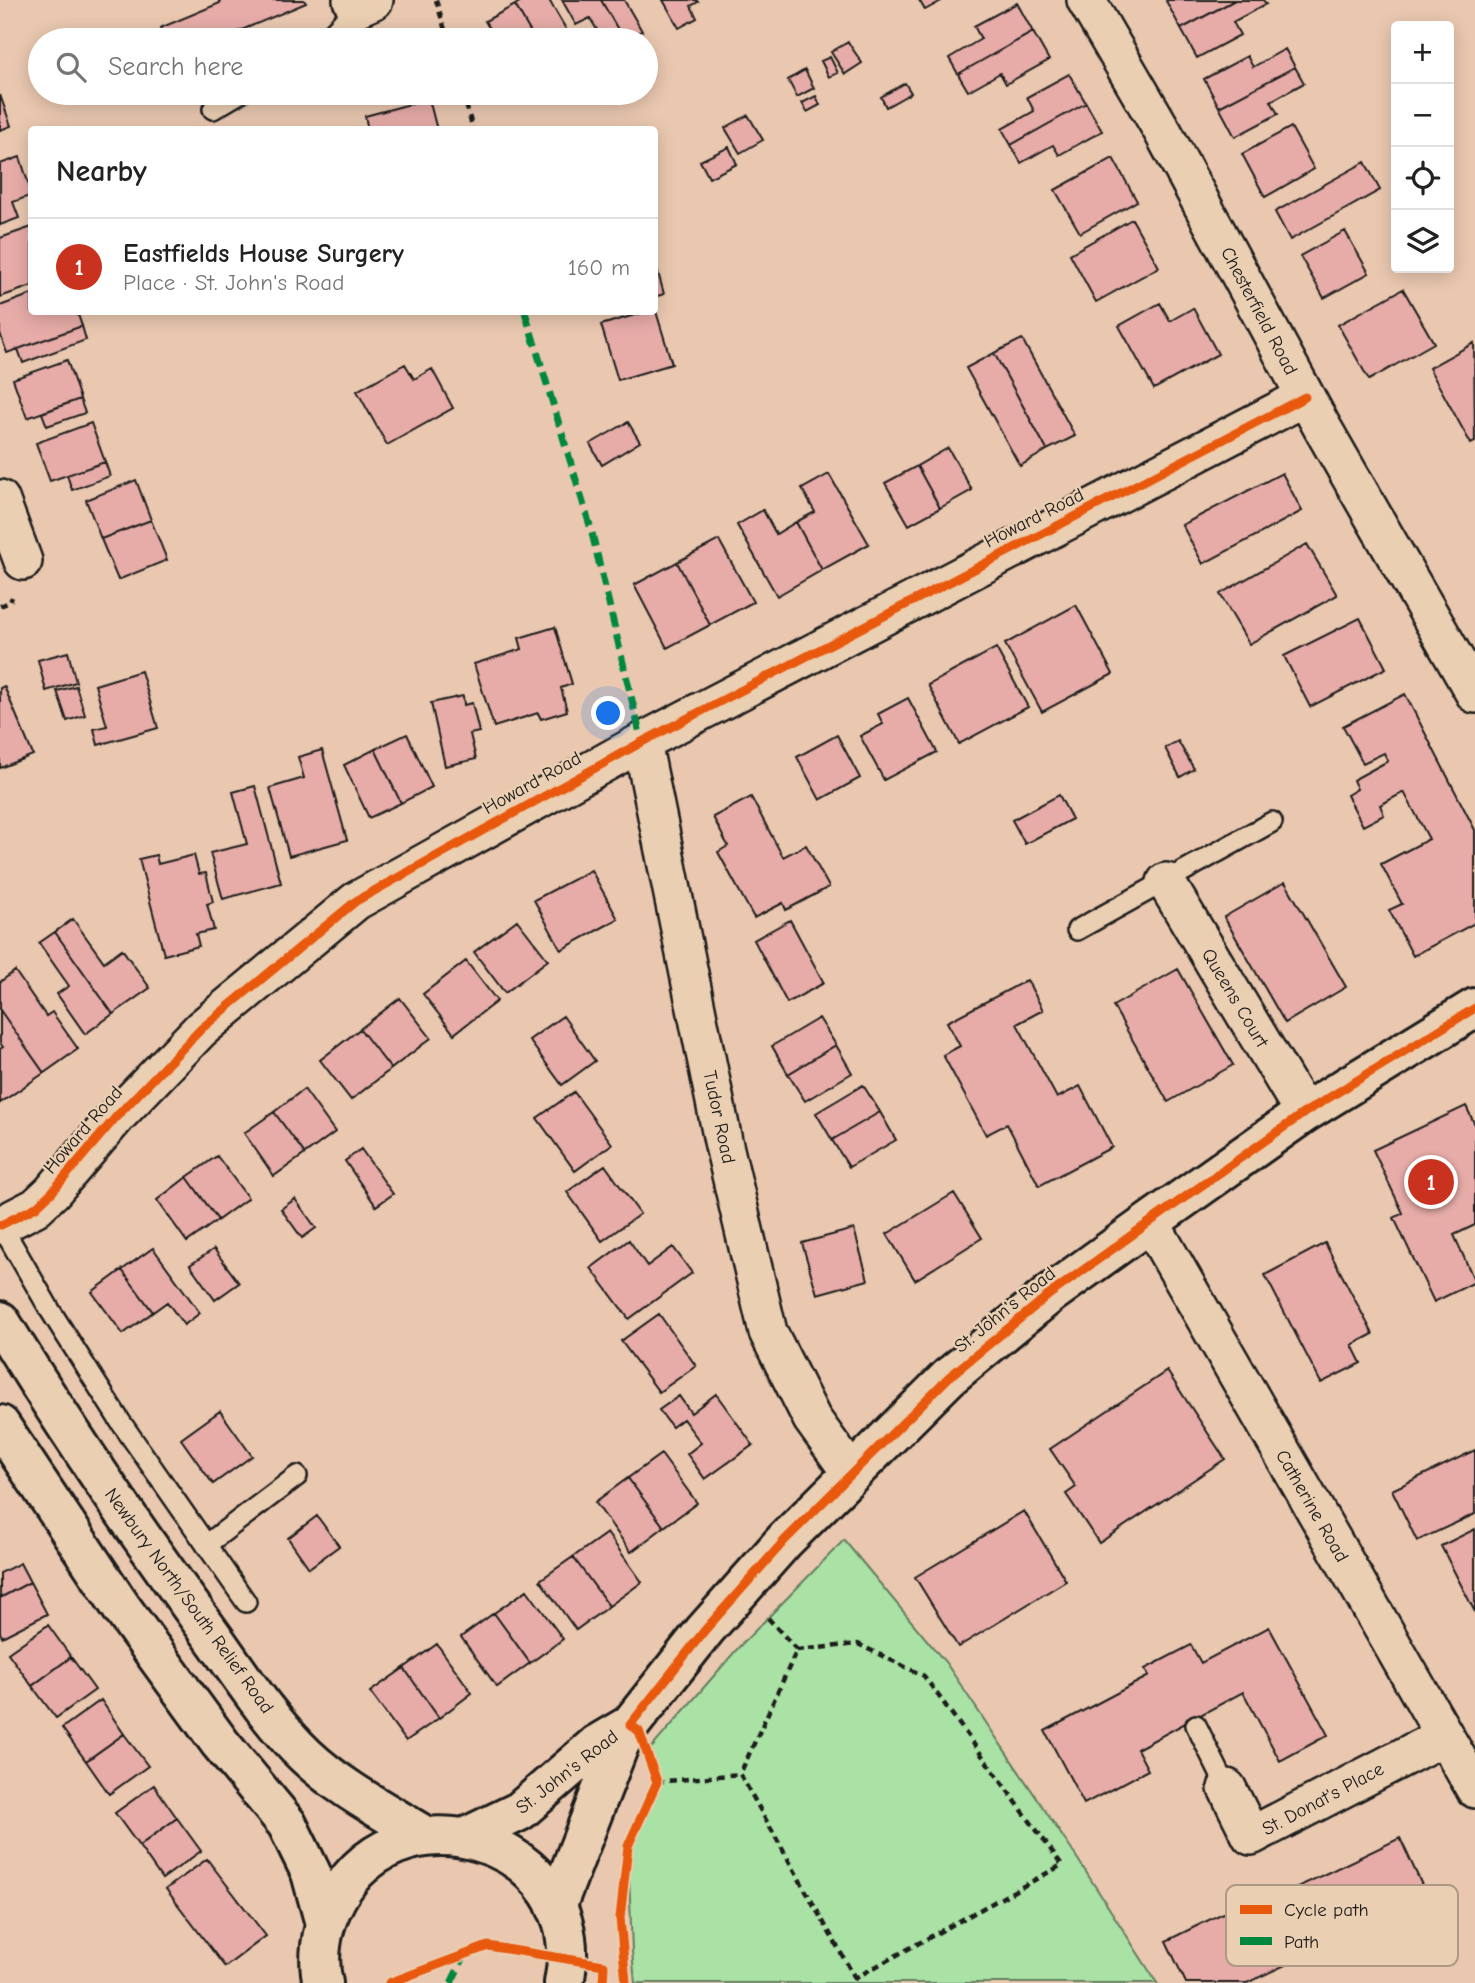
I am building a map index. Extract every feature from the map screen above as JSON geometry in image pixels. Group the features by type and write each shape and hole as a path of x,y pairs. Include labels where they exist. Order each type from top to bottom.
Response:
{"main road":[{"name":"St. John's Road","path":"556,1907 619,1745 630,1724 705,1630 785,1540 850,1473 949,1377 1050,1294 1304,1113 1475,1008"},
{"name":"Newbury North/South Relief Road","path":"0,1321 50,1404 149,1549 267,1710 305,1755 341,1785 425,1836"},
{"path":"0,1425 128,1618 220,1743 287,1825 312,1873 325,1924"},
{"name":"St. John's Road","path":"466,1837 520,1811 596,1745 630,1724"},
{"path":"321,1982 320,1951 325,1924 336,1898 352,1876 374,1857 398,1843 425,1836 466,1837 494,1846 520,1861 534,1874 556,1907 566,1940 567,1965 564,1983"}],"street":[{"name":"Chesterfield Road","path":"1086,0 1163,132 1305,397 1475,694"},
{"name":"Howard Road","path":"1,1224 36,1207 44,1200 159,1071 201,1029 356,901 642,742 1305,397"},
{"path":"0,499 23,561"},
{"name":"Tudor Road","path":"642,742 723,1140 768,1332 812,1419 850,1473"},
{"name":"Queens Court","path":"1166,882 1304,1113"},
{"name":"Catherine Road","path":"1150,1222 1475,1789"},
{"name":"St. Donat's Place","path":"1227,1788 1251,1836 1444,1736"}],"lane":[{"path":"337,28 361,3"},
{"path":"214,109 220,105"},
{"path":"1077,930 1272,822"},
{"path":"1,1224 50,1310 106,1399 246,1602"},
{"path":"206,1545 298,1476"},
{"path":"1196,1725 1227,1788"}],"path":[{"path":"436,0 444,28"},
{"path":"466,105 472,126"},
{"path":"768,1618 797,1650"},
{"path":"740,1774 854,1981 1062,1866 924,1676 858,1644 797,1650"},
{"path":"740,1774 797,1650"},
{"path":"657,1782 740,1774"}],"green space":[{"path":"844,1540 946,1663 1157,1983 635,1983 628,1846 657,1782 647,1753 738,1648"}],"building":[{"path":"219,0 304,0 306,3 247,28 160,28 220,3"},
{"path":"523,0 549,0 565,28 528,28 515,5"},
{"path":"562,0 601,0 617,28 596,28 590,18 576,25"},
{"path":"601,0 624,0 640,28 617,28"},
{"path":"663,0 696,0 698,2 691,6 697,18 679,28"},
{"path":"919,0 943,0 925,10"},
{"path":"1235,0 1181,29 1166,1"},
{"path":"1235,0 1263,0 1266,4 1233,22 1240,35 1197,58 1181,29"},
{"path":"1017,3 1033,32 958,74 949,58 981,39 974,26"},
{"path":"515,5 528,28 489,28 485,21"},
{"path":"1033,32 1049,60 1006,84 1000,73 968,91 958,74"},
{"path":"848,42 862,63 845,74 831,52"},
{"path":"1285,49 1295,67 1219,107 1204,79 1247,56 1253,67"},
{"path":"830,57 838,73 829,77 821,61"},
{"path":"1295,67 1304,83 1271,101 1278,114 1235,137 1219,107"},
{"path":"805,70 814,88 797,97 788,80"},
{"path":"1069,74 1086,103 1011,145 1002,129 1034,111 1027,97"},
{"path":"905,83 911,93 886,107 881,97"},
{"path":"0,95 11,126 0,130"},
{"path":"816,96 820,105 807,112 802,103"},
{"path":"1086,103 1102,131 1059,155 1053,145 1021,163 1011,145"},
{"path":"406,105 431,105 436,126 367,126 365,116"},
{"path":"748,115 763,140 740,153 725,128"},
{"path":"1291,127 1314,169 1265,197 1242,154"},
{"path":"729,147 737,164 709,178 700,161"},
{"path":"20,157 28,182 28,196 13,202 19,218 0,225 0,164"},
{"path":"1113,158 1137,201 1080,233 1055,190"},
{"path":"1365,162 1380,190 1290,240 1275,212"},
{"path":"1132,219 1159,267 1096,302 1070,254"},
{"path":"28,228 28,287 0,297 0,238"},
{"path":"1345,231 1369,273 1324,298 1300,256"},
{"path":"658,273 664,294 658,296"},
{"path":"1403,289 1434,343 1369,380 1338,325"},
{"path":"28,296 28,315 78,315 82,326 7,353 0,333 0,306"},
{"path":"1160,303 1170,321 1193,308 1218,354 1154,389 1119,326"},
{"path":"635,315 657,315 672,364 618,380 601,325"},
{"path":"82,326 86,340 23,363 18,349"},
{"path":"1022,339 1075,436 1047,450 994,353"},
{"path":"1474,343 1475,442 1471,444 1429,368"},
{"path":"994,353 1047,450 1020,466 966,368"},
{"path":"67,360 80,399 27,418 13,379"},
{"path":"405,364 414,379 432,369 453,408 387,445 357,391"},
{"path":"80,399 85,413 47,426 42,413"},
{"path":"628,422 640,442 602,465 590,444"},
{"path":"91,423 105,462 50,481 36,443"},
{"path":"948,448 972,490 940,508 917,466"},
{"path":"105,462 110,476 72,490 67,475"},
{"path":"917,466 940,508 909,525 885,483"},
{"path":"1282,473 1302,511 1203,564 1182,525"},
{"path":"829,474 869,544 822,570 796,522 815,512 802,489"},
{"path":"136,480 151,520 101,539 86,500"},
{"path":"763,510 776,534 796,522 822,570 777,596 737,525"},
{"path":"151,520 167,560 118,580 101,539"},
{"path":"719,540 753,602 710,625 677,562"},
{"path":"1307,544 1337,595 1249,644 1220,594"},
{"path":"677,562 710,625 667,648 634,585"},
{"path":"1076,605 1113,674 1042,712 1005,644"},
{"path":"1360,618 1386,668 1310,707 1284,656"},
{"path":"555,627 572,684 561,688 567,711 541,719 538,713 494,727 474,664 522,649 519,638"},
{"path":"996,648 1028,707 959,744 928,685"},
{"path":"68,652 76,682 46,691 38,660"},
{"path":"141,671 158,728 98,745 94,729 107,726 95,685"},
{"path":"4,686 33,755 0,768 0,688"},
{"path":"76,686 85,715 67,721 57,691"},
{"path":"1405,694 1475,830 1475,923 1413,956 1389,910 1402,904 1381,864 1429,839 1404,792 1380,805 1384,815 1363,826 1347,795 1357,789 1353,780 1388,761 1384,753 1363,763 1343,726"},
{"path":"463,696 464,705 472,703 479,732 470,734 476,759 445,766 431,703"},
{"path":"908,698 937,752 884,780 860,736 883,724 878,714"},
{"path":"407,734 432,787 401,803 375,749"},
{"path":"837,735 860,778 820,800 797,757"},
{"path":"1178,741 1194,769 1180,777 1165,748"},
{"path":"375,749 401,803 369,818 344,765"},
{"path":"322,750 347,840 289,856 270,788 304,778 298,757"},
{"path":"255,786 281,883 223,899 210,853 247,844 233,792"},
{"path":"1059,795 1072,819 1025,844 1012,820"},
{"path":"751,797 783,857 806,845 829,887 786,910 783,903 754,918 718,852 728,846 713,817"},
{"path":"156,855 158,864 194,855 199,874 206,873 213,902 207,904 214,930 196,934 199,946 164,955 139,859"},
{"path":"591,870 618,919 561,950 534,900"},
{"path":"1285,882 1346,987 1285,1023 1224,917"},
{"path":"73,919 104,962 122,949 150,988 113,1014 55,932"},
{"path":"517,920 548,960 505,993 474,952"},
{"path":"790,920 824,983 787,1003 754,940"},
{"path":"55,932 113,1014 85,1034 57,994 69,986 39,943"},
{"path":"466,961 497,1001 454,1034 423,994"},
{"path":"1178,969 1233,1065 1168,1102 1113,1006"},
{"path":"15,971 46,1016 52,1012 78,1049 44,1073 0,1010 0,982"},
{"path":"1027,980 1043,1010 1017,1024 1057,1098 1080,1086 1112,1147 1039,1186 1007,1124 986,1135 943,1055 960,1046 947,1022"},
{"path":"400,998 431,1038 391,1069 360,1029"},
{"path":"0,1010 44,1073 0,1103 0,1049 3,1047 0,1043"},
{"path":"563,1016 595,1061 562,1085 529,1040"},
{"path":"819,1018 836,1045 788,1074 772,1046"},
{"path":"360,1029 391,1069 351,1100 320,1060"},
{"path":"836,1045 852,1073 805,1101 788,1074"},
{"path":"863,1085 880,1112 832,1140 816,1113"},
{"path":"304,1089 335,1132 305,1154 274,1112"},
{"path":"574,1092 612,1144 575,1171 537,1118"},
{"path":"1466,1106 1475,1125 1475,1225 1454,1235 1475,1282 1434,1302 1394,1218 1403,1213 1373,1150"},
{"path":"274,1112 305,1154 274,1176 244,1133"},
{"path":"880,1112 896,1140 849,1167 832,1140"},
{"path":"361,1149 393,1194 376,1206 345,1161"},
{"path":"217,1156 248,1198 218,1220 187,1177"},
{"path":"605,1165 640,1214 602,1241 567,1192"},
{"path":"187,1177 218,1220 187,1242 157,1200"},
{"path":"954,1193 982,1238 915,1280 887,1234"},
{"path":"295,1199 316,1228 302,1238 281,1209"},
{"path":"854,1229 868,1280 817,1294 802,1243"},
{"path":"629,1240 647,1266 673,1247 692,1273 629,1319 591,1268"},
{"path":"1325,1243 1373,1334 1352,1345 1361,1363 1321,1383 1265,1275"},
{"path":"153,1248 200,1313 184,1325 167,1302 153,1312 122,1270"},
{"path":"214,1249 239,1283 215,1300 190,1265"},
{"path":"122,1270 153,1312 123,1334 92,1292"},
{"path":"659,1314 696,1366 659,1392 621,1341"},
{"path":"1167,1371 1225,1459 1099,1543 1066,1494 1076,1487 1050,1449"},
{"path":"716,1394 753,1445 705,1479 687,1454 701,1443 683,1419 672,1427 659,1410 679,1396 691,1413"},
{"path":"220,1411 252,1456 213,1484 181,1439"},
{"path":"1475,1450 1475,1514 1417,1541 1392,1490"},
{"path":"661,1454 697,1503 664,1527 628,1478"},
{"path":"628,1478 664,1527 631,1552 595,1502"},
{"path":"1024,1511 1066,1581 958,1647 915,1577"},
{"path":"317,1516 339,1546 309,1568 288,1538"},
{"path":"1475,1529 1475,1612 1441,1546"},
{"path":"607,1533 642,1582 609,1606 573,1557"},
{"path":"573,1557 609,1606 576,1630 540,1580"},
{"path":"20,1563 30,1582 0,1598 0,1573"},
{"path":"30,1582 47,1614 2,1637 0,1598"},
{"path":"527,1590 563,1639 530,1663 494,1613"},
{"path":"494,1613 530,1663 497,1687 461,1637"},
{"path":"48,1625 71,1657 32,1686 8,1653"},
{"path":"1269,1627 1328,1735 1280,1761 1243,1692 1137,1749 1148,1770 1084,1804 1045,1731 1149,1676 1145,1669 1191,1645 1201,1663"},
{"path":"437,1644 472,1693 439,1718 404,1668"},
{"path":"71,1657 95,1690 56,1718 32,1686"},
{"path":"404,1668 439,1718 406,1741 370,1692"},
{"path":"101,1700 124,1734 86,1761 62,1728"},
{"path":"124,1734 148,1766 109,1794 86,1761"},
{"path":"154,1785 177,1818 139,1846 115,1813"},
{"path":"177,1818 201,1851 162,1879 139,1846"},
{"path":"1400,1838 1422,1885 1302,1885"},
{"path":"207,1859 266,1936 225,1967 166,1889"},
{"path":"1225,1912 1226,1966 1283,1966 1247,1983 1186,1983 1166,1941"}],"marked path":[{"path":"526,315 591,529 642,742"},
{"path":"451,1983 465,1955"}],"cycle path":[{"path":"1,1225 36,1207 116,1117 201,1029 356,901 642,742 1305,397"},
{"path":"626,1983 620,1918 628,1846 657,1782 639,1731 630,1725 705,1630 785,1540 949,1377 1050,1294 1304,1113 1475,1008"},
{"path":"389,1983 488,1946 604,1965 603,1983"}],"place":[{"name":"Eastfields House Surgery","path":"1431,1182"}]}
